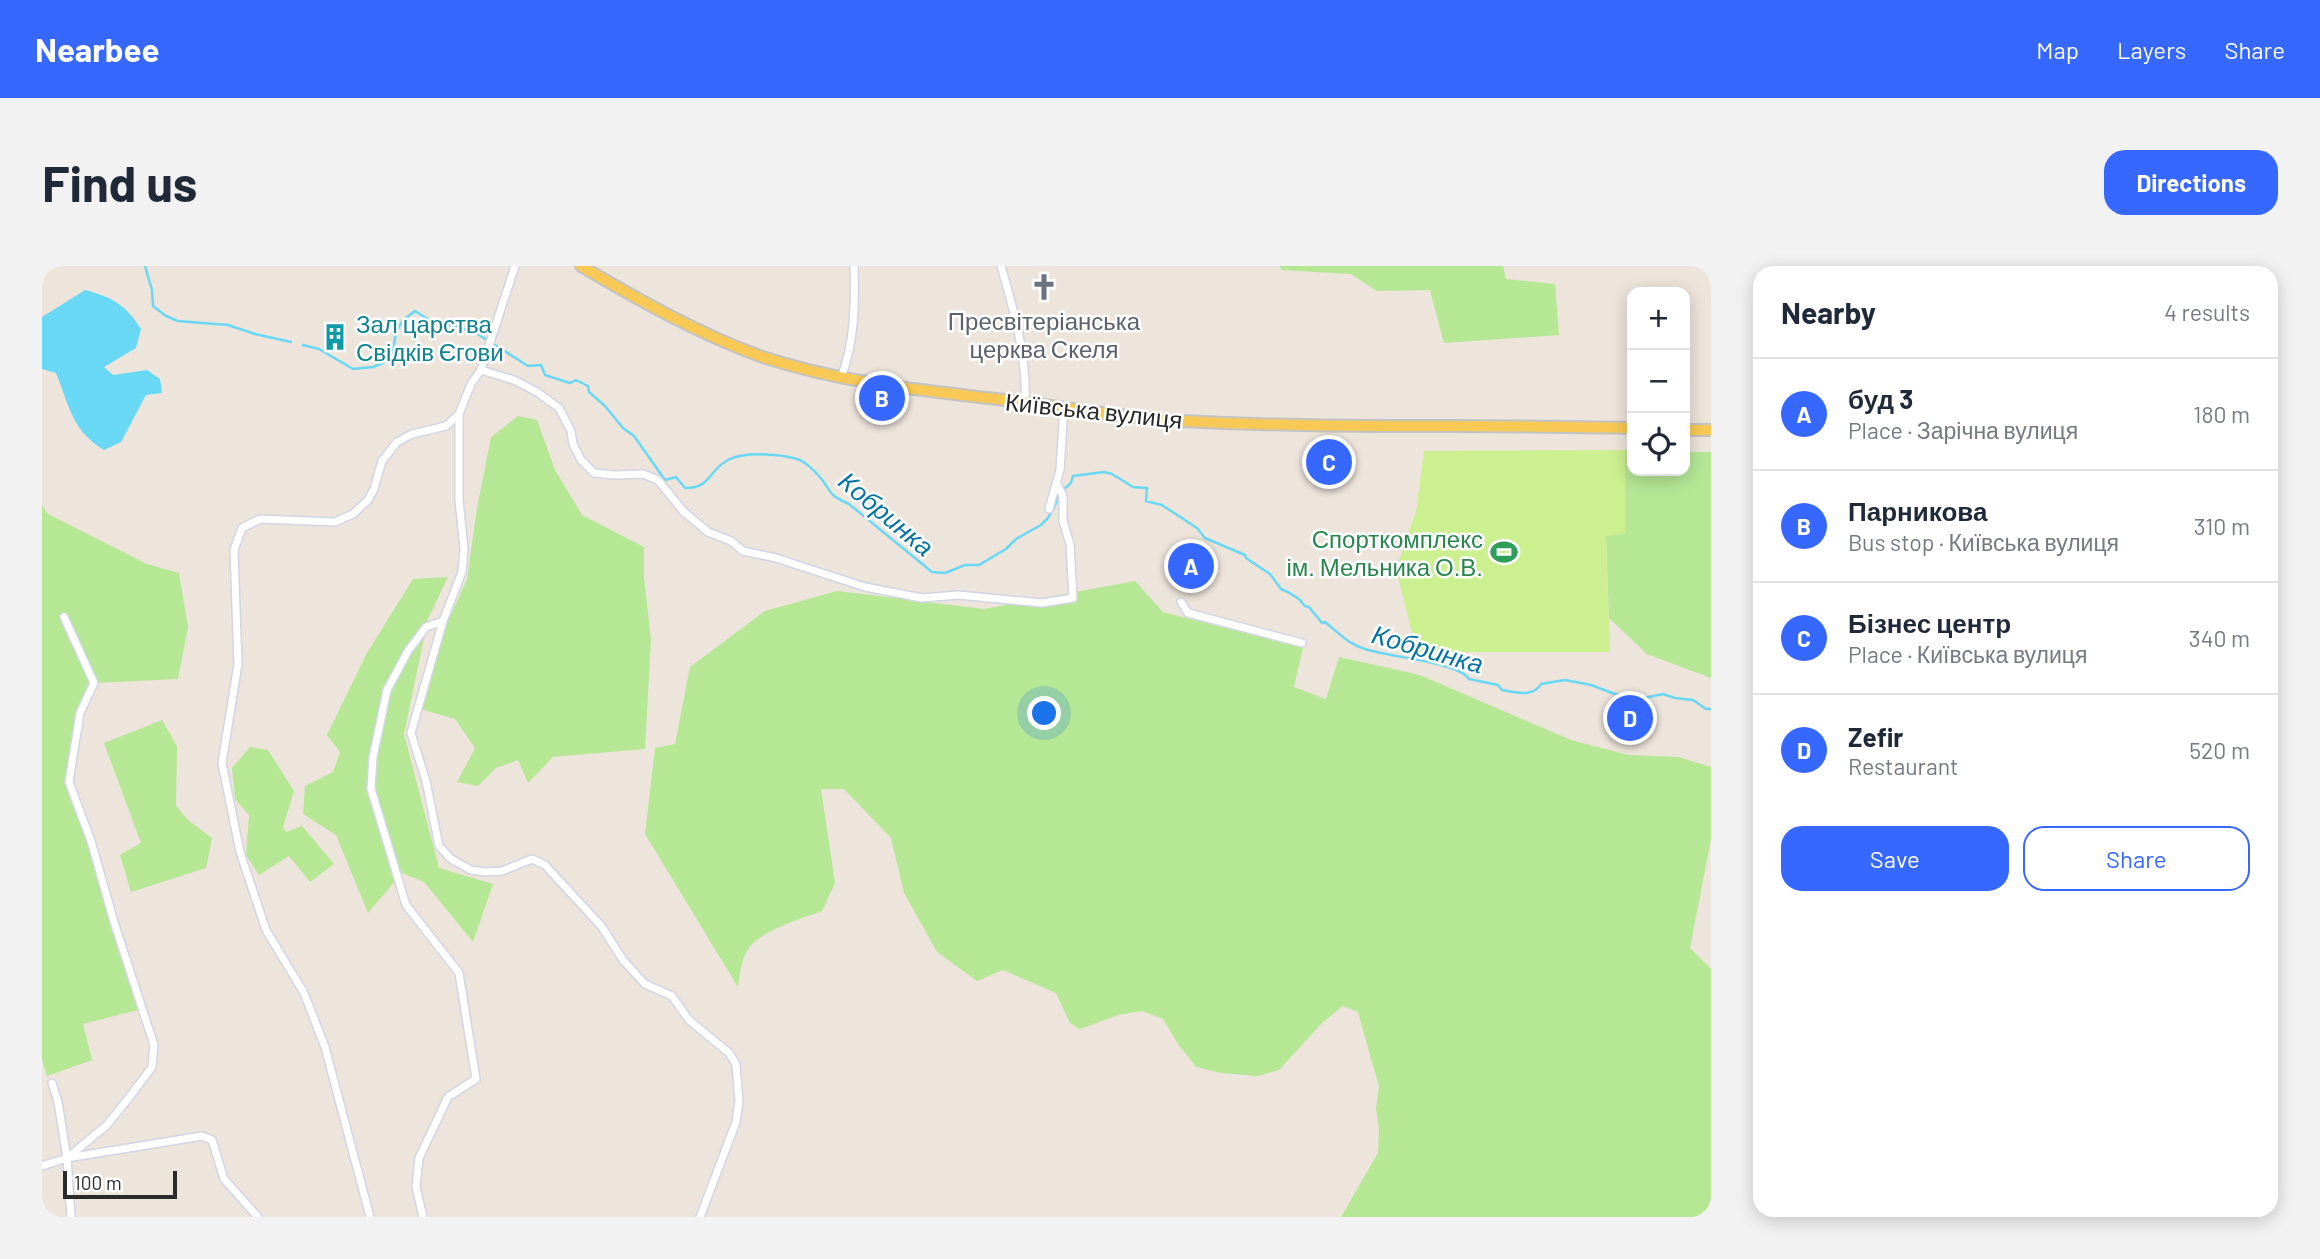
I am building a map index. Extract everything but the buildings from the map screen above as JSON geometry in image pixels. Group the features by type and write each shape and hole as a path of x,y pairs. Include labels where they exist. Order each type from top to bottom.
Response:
{"main road":[{"name":"Київська вулиця","path":"581,266 657,309 760,356 882,386 1182,421 1341,426 1627,428"},
{"path":"1690,430 1711,430"}],"street":[{"path":"515,266 481,370 471,384 459,414 459,500 464,549 463,572 443,621 411,733 426,781 439,846 452,859 471,870 502,871 532,859 545,866 602,927 623,960 645,984 672,996 689,1020 729,1053 736,1065 739,1101 736,1122 700,1217"},
{"path":"841,378 849,358 854,331 854,266"},
{"path":"1001,266 1021,337 1026,382 1025,402"},
{"path":"481,370 514,380 559,408 572,431 573,444 594,473 643,474 658,480 683,510 708,532 731,541 743,551 776,558 864,587 922,598 958,595 1042,603 1073,598 1070,544 1063,521 1060,489 1064,407"},
{"path":"370,1217 325,1047 304,993 266,930 240,852 222,764 238,664 234,550 242,528 250,522 261,519 288,519 335,522 353,514 368,500 382,461 397,442 446,426 459,414"},
{"path":"1049,509 1060,489"},
{"path":"1181,602 1188,614 1302,643"},
{"path":"64,617 94,683 80,713 69,782 91,841 154,1045 152,1067 107,1125 67,1158"},
{"path":"424,1217 416,1188 419,1158 448,1097 476,1079 459,973 406,905 371,789 372,768 387,690 408,652 426,627 443,621"},
{"path":"52,1083 58,1102 67,1158 71,1217"},
{"path":"42,1166 67,1158 202,1136 212,1140 224,1180 258,1217"}],"green space":[{"path":"1280,266 1503,266 1506,279 1555,284 1559,335 1444,343 1430,290 1377,291 1351,274 1281,270"},
{"path":"518,416 537,420 555,470 582,515 644,547 644,577 651,640 645,749 553,757 528,783 518,760 496,768 478,786 457,782 475,748 455,719 420,709 445,628 467,579 491,437"},
{"path":"1625,450 1627,476 1690,476 1690,452 1711,452 1711,678 1647,654 1609,618 1606,535 1625,533"},
{"name":"Спорткомплекс ім. Мельника О.В.","path":"1625,450 1625,534 1606,536 1610,652 1417,652 1396,569 1416,512 1424,451"},
{"path":"42,505 48,514 147,564 179,573 188,627 178,679 95,683 80,713 69,782 142,1009 83,1024 92,1060 47,1076 42,1060"},
{"path":"448,577 428,619 404,734 439,868 493,884 473,942 424,882 402,873 368,913 336,835 303,814 305,786 333,772 340,752 327,735 367,653 413,579"},
{"path":"1135,581 1163,612 1303,648 1294,687 1326,699 1339,657 1420,675 1571,740 1629,755 1678,757 1711,767 1711,839 1690,948 1711,969 1711,1217 1341,1217 1378,1153 1376,1109 1379,1087 1358,1012 1343,1006 1322,1023 1279,1070 1257,1076 1221,1073 1196,1067 1163,1019 1142,1011 1118,1015 1080,1029 1070,1023 1056,993 1003,970 977,981 937,952 904,893 891,838 844,789 821,789 835,883 822,911 782,926 754,942 744,958 738,987 645,834 655,748 675,744 690,667 765,611 837,591 984,609"},
{"path":"162,720 177,746 176,806 188,820 212,838 206,868 131,892 120,855 141,843 104,743"},
{"path":"250,747 268,750 294,791 283,827 286,832 302,826 334,864 310,882 289,856 259,875 246,855 249,815 235,799 232,768"}],"water":[{"path":"85,290 118,303 141,329 136,348 104,367 113,375 147,370 160,379 162,393 146,395 121,442 104,450 93,443 78,426 56,373 42,369 42,317"}],"waterway":[{"name":"Кобринка","path":"145,266 152,290 153,306 166,316 178,321 228,325 291,342"},
{"name":"Кобринка","path":"303,345 319,349 353,369 383,363 393,352 396,332 403,320 415,311 434,323 476,333 528,366 541,365 545,375 570,383 576,380 588,386 589,392 634,436 665,480 676,477 685,488 694,487 705,482 728,460 743,455 797,459 814,471 833,495 849,504 932,572 945,573 965,565 979,565 1006,549 1016,539 1048,518 1057,495 1071,483 1073,476 1104,472 1112,474 1133,487 1147,488 1146,501 1162,505 1197,528 1205,538 1245,555 1270,574 1281,589 1309,607 1322,623 1325,622 1359,647 1451,668 1469,679 1498,685 1502,690 1518,693 1529,693 1541,684 1565,680 1591,685 1615,694 1644,698 1663,694 1693,700 1706,709 1711,709"}],"place":[{"name":"Пресвітеріанська церква Скеля","path":"1044,287"},
{"name":"Зал царства Свідків Єгови","path":"335,337"},
{"name":"Парникова","path":"882,398"},
{"name":"Бізнес центр","path":"1329,462"},
{"name":"Спорткомплекс ім. Мельника О.В.","path":"1504,552"},
{"name":"буд 3","path":"1191,566"},
{"name":"Zefir","path":"1630,718"}]}
